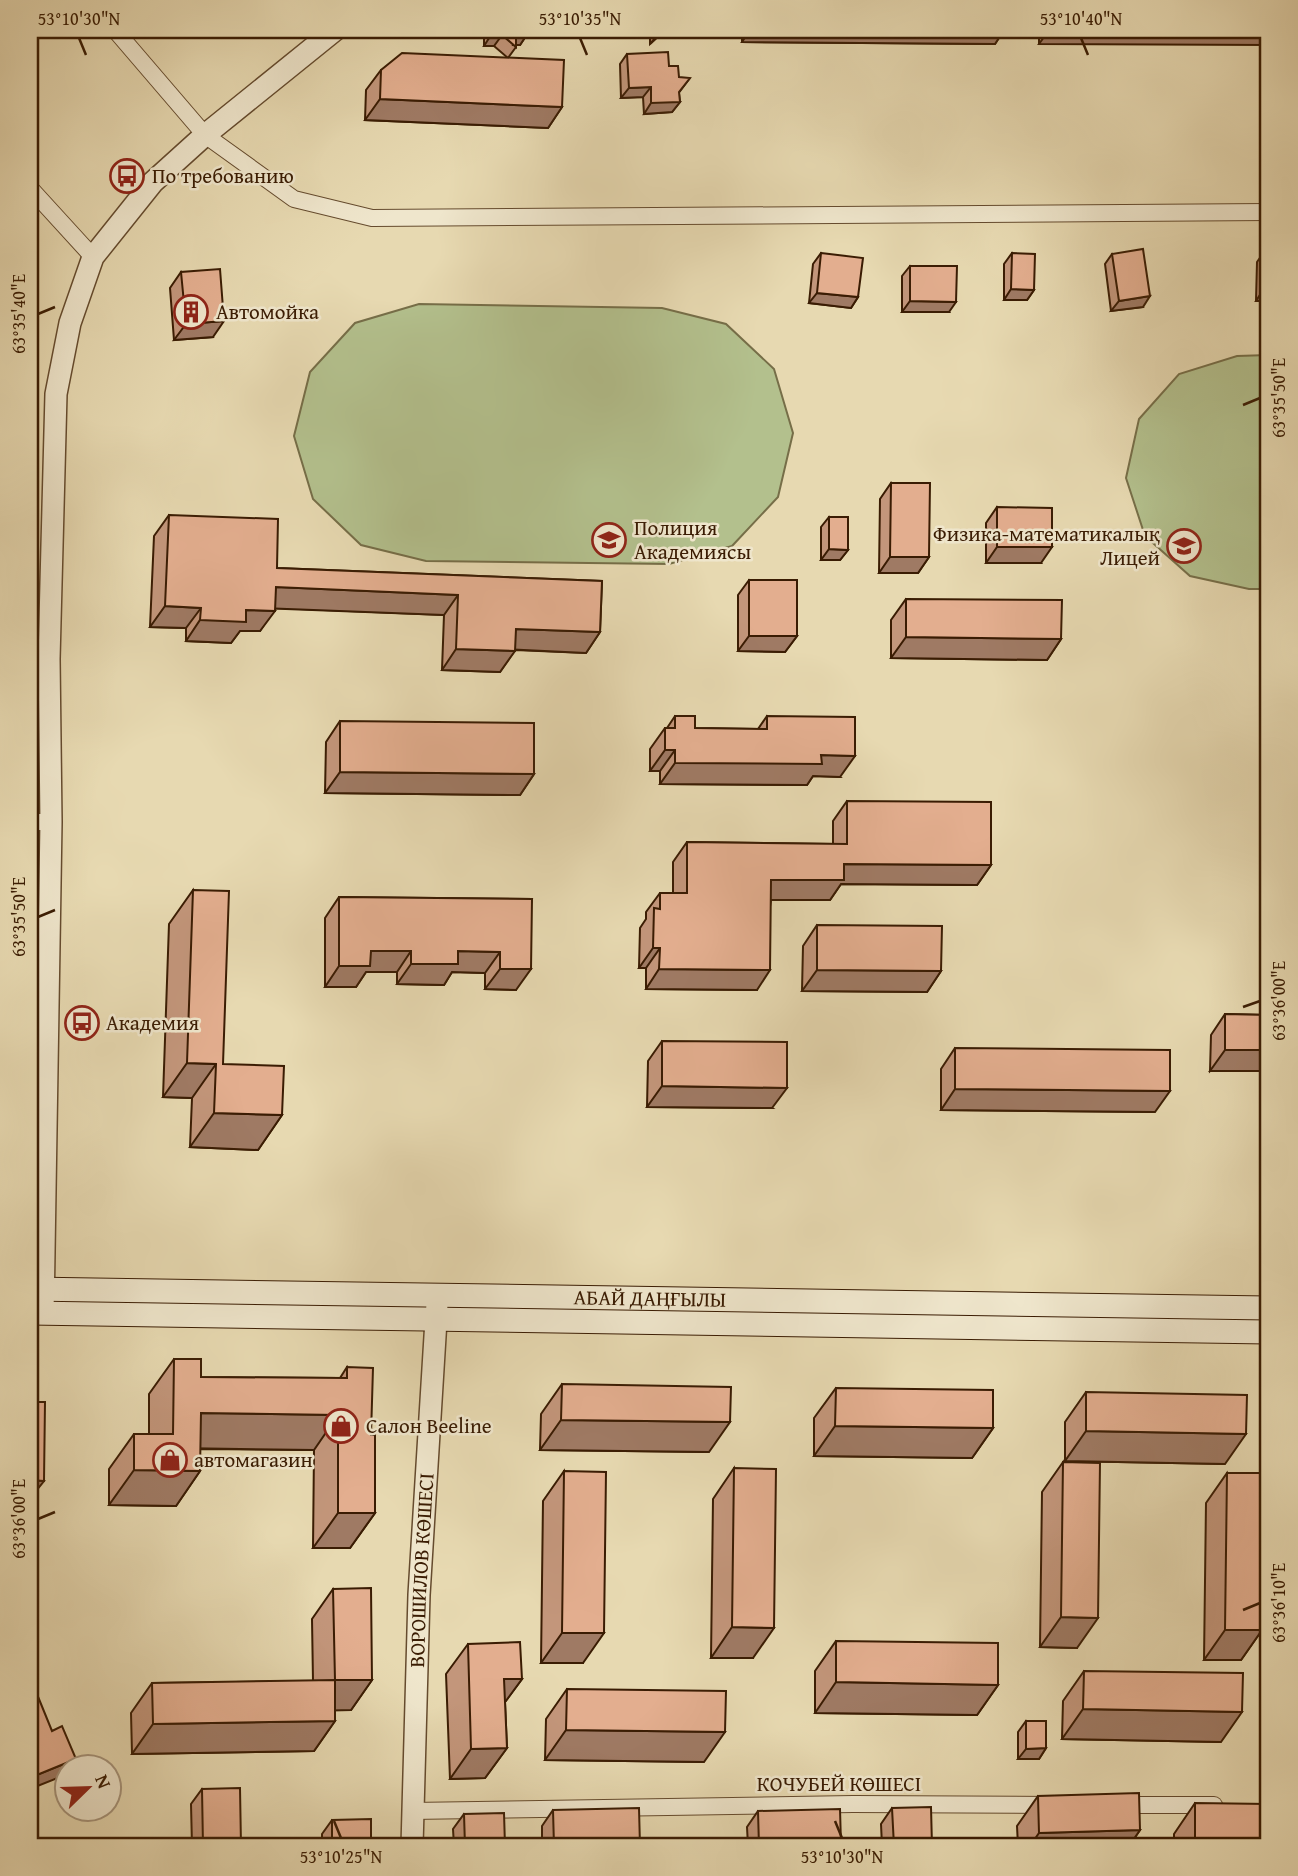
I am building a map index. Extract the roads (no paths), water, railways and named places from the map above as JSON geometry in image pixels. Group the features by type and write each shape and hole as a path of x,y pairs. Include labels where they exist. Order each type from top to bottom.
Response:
{"main road":[{"name":"АБАЙ ДАҢҒЫЛЫ","path":"37,1289 1268,1308"},
{"name":"АБАЙ ДАҢҒЫЛЫ","path":"36,1313 1268,1332"}],"street":[{"path":"115,30 205,135 294,199 372,218 1268,212"},
{"path":"36,1313 40,822 49,659 56,394 70,323 93,257 153,182 205,135 335,30"},
{"path":"30,188 93,257"},
{"name":"ВОРОШИЛОВ КӨШЕСІ","path":"412,1846 419,1595 437,1295"},
{"name":"КОЧУБЕЙ КӨШЕСІ","path":"411,1811 853,1804 1069,1805"},
{"path":"1106,1805 1226,1805"}],"place":[{"name":"По требованию","path":"127,176"},
{"name":"Автомойка","path":"191,312"},
{"name":"Полиция Академиясы","path":"609,540"},
{"name":"Физика-математикалық Лицей","path":"1184,546"},
{"name":"Академия","path":"82,1023"},
{"name":"Cалон Beeline","path":"341,1426"},
{"name":"автомагазин","path":"170,1460"}]}
